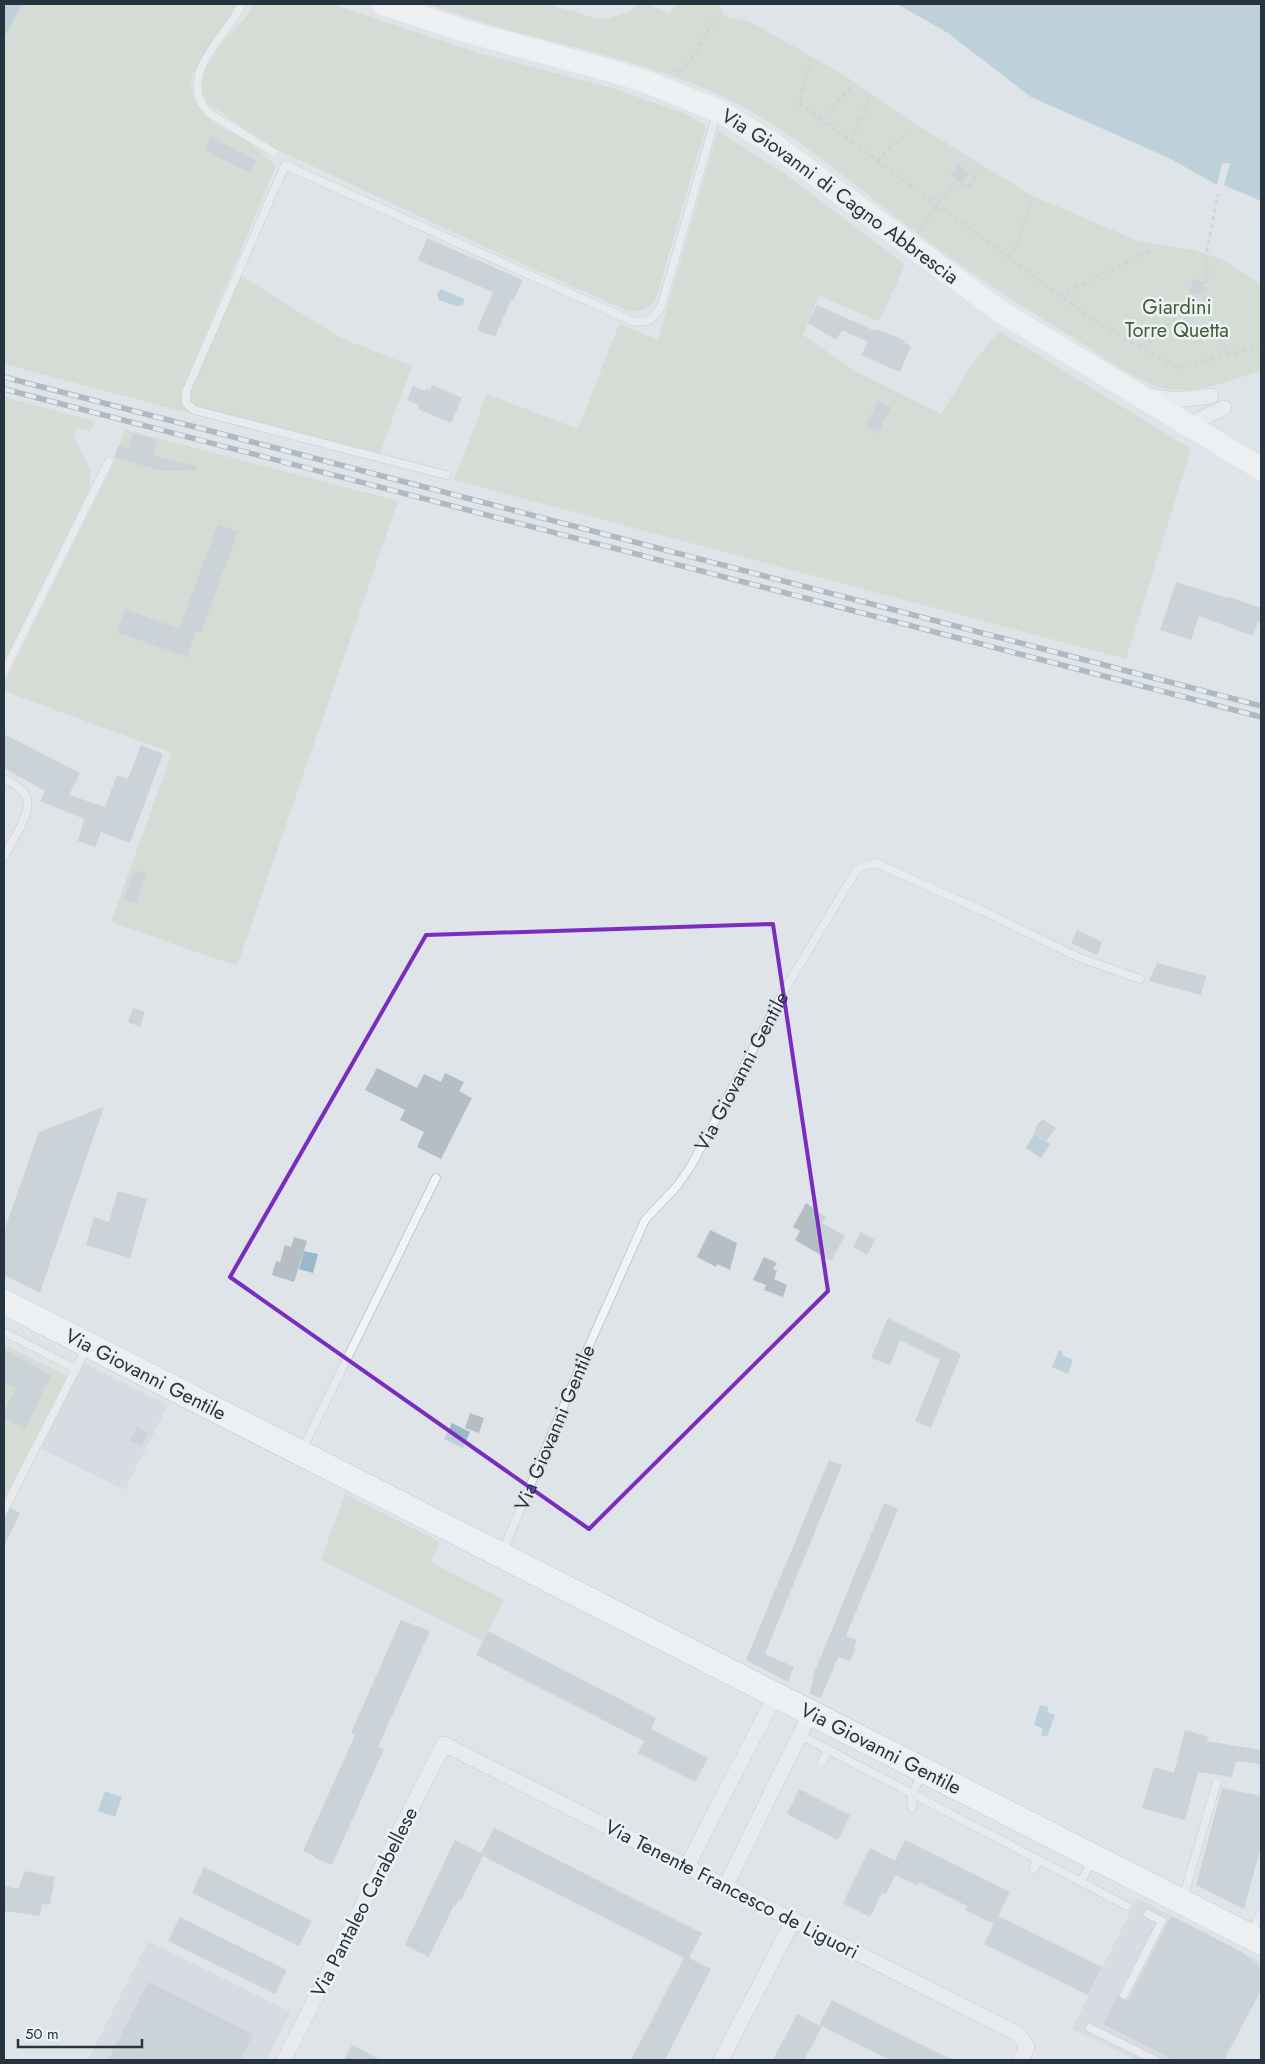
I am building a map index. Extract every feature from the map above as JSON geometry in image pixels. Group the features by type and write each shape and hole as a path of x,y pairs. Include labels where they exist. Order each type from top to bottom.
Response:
{"main road":[{"name":"Via Giovanni di Cagno Abbrescia","path":"383,4 465,32 615,72 663,88 718,111 773,144 998,310 1261,469"},
{"name":"Via Giovanni Gentile","path":"4,1302 1255,1939"}],"street":[{"path":"1126,388 1153,398 1177,400 1211,396 1198,405 1185,424"},
{"path":"1185,424 1224,408"},
{"path":"687,1866 776,1694"},
{"path":"726,1885 811,1712"},
{"name":"Via Tenente Francesco de Liguori","path":"444,1744 1018,2034 1027,2047 1021,2060"},
{"name":"Via Pantaleo Carabellese","path":"284,2060 444,1744"},
{"path":"721,2060 794,1920"}],"lane":[{"path":"242,4 199,71 196,89 203,106 209,113 273,152"},
{"path":"446,475 194,410 186,403 186,392 285,165 632,322 643,322 654,318 661,307 718,111"},
{"path":"4,672 109,460"},
{"path":"4,779 18,787 27,799 26,815 4,857"},
{"name":"Via Giovanni Gentile","path":"501,1555 645,1220 676,1186 691,1166 784,991 856,871 864,866 876,863 983,911 1080,958 1140,979"},
{"path":"300,1454 436,1178"},
{"path":"4,1332 76,1369"},
{"path":"4,1510 88,1344"},
{"path":"800,1735 1127,1906"},
{"path":"822,1762 828,1749"},
{"path":"912,1808 912,1794 924,1770"},
{"path":"1182,1902 1217,1782"},
{"path":"1081,1882 1094,1857"},
{"path":"1034,1869 1038,1859"},
{"path":"1107,1906 1111,1897"},
{"path":"1255,1939 1261,1913"},
{"path":"1124,1995 1162,1921 1148,1914"},
{"path":"1090,2028 1155,2060"}],"path":[{"path":"680,72 690,61 714,20"},
{"path":"809,65 799,103 1096,322 1178,368 1261,346"},
{"path":"820,119 852,86"},
{"path":"851,142 870,98"},
{"path":"876,161 908,131"},
{"path":"920,229 954,183 968,187 980,171"},
{"path":"1144,349 1195,298 1204,298 1208,273 1206,254 1218,194"},
{"path":"1010,259 1030,202"},
{"path":"1060,295 1151,250"},
{"path":"1195,298 1204,307 1228,355"}],"highlighted area":[{"path":"773,924 828,1291 589,1529 230,1277 426,935"}],"shaded area":[{"path":"84,1363 168,1405 125,1490 40,1448"},
{"path":"1137,1898 1261,1962 1261,1990 1224,2060 1136,2060 1072,2029"},
{"path":"148,1941 291,2012 266,2060 88,2060"}],"green space":[{"path":"22,4 237,4 192,74 192,88 195,100 209,118 255,147 276,166 181,393 183,405 192,414 4,364 4,38"},
{"path":"252,4 331,4 478,53 612,88 683,113 706,126 656,299 644,309 628,311 487,248 276,149 208,104 203,92 203,79 207,67 223,43 250,12"},
{"name":"Giardini Torre Quetta","path":"427,4 546,4 603,20 631,11 635,4 646,4 670,14 676,4 719,4 725,17 749,21 844,75 915,124 1033,196 1140,242 1194,250 1223,260 1261,284 1261,371 1204,388 1180,390 1158,387 1135,377 975,275 913,230 810,150 745,108 694,84 640,65 504,29"},
{"path":"718,131 781,171 905,265 879,321 819,296 803,335 855,371 941,414 973,363 999,331 1191,449 1126,659 454,480 487,394 578,429 619,324 658,340"},
{"path":"241,276 341,338 412,366 380,453 195,406 190,400 189,395"},
{"path":"4,397 94,421 93,427 89,431 76,428 74,436 90,470 90,488 4,662"},
{"path":"125,430 398,501 237,966 111,922 172,753 4,691 4,684 115,460"},
{"path":"4,1345 67,1376 4,1499"},
{"path":"345,1494 440,1542 430,1562 504,1600 483,1641 321,1560"}],"water":[{"path":"4,4 22,4 4,38"},
{"path":"897,4 1261,4 1261,201 1224,185 1230,163 1222,163 1217,185 1169,158 1031,97 948,33"},
{"path":"441,289 464,299 463,305 456,306 439,300 437,294"},
{"path":"1034,1134 1050,1144 1041,1158 1026,1148"},
{"path":"304,1251 318,1254 313,1273 299,1269"},
{"path":"1059,1350 1063,1352 1062,1355 1073,1360 1068,1374 1052,1367"},
{"path":"452,1423 470,1432 463,1448 444,1439"},
{"path":"1040,1705 1049,1707 1047,1712 1055,1715 1047,1737 1041,1735 1043,1728 1034,1725"},
{"path":"105,1791 122,1797 115,1817 98,1811"}],"building":[{"path":"211,137 256,160 250,173 205,149"},
{"path":"959,165 969,173 961,183 951,175"},
{"path":"427,238 523,280 513,301 511,300 495,337 477,330 493,292 418,260"},
{"path":"1193,279 1205,282 1202,295 1189,293"},
{"path":"817,305 875,331 876,329 904,340 903,342 911,346 900,372 861,355 868,342 842,330 836,340 808,323"},
{"path":"432,385 462,398 451,423 418,409 419,405 407,400 413,386 426,391 427,388 430,390"},
{"path":"878,401 891,407 878,433 866,426"},
{"path":"133,433 157,440 153,456 196,466 196,471 164,471 114,458 119,445 128,449"},
{"path":"218,524 238,532 201,632 196,630 187,657 117,632 125,609 179,629"},
{"path":"1176,582 1261,608 1261,623 1258,622 1253,636 1199,616 1191,640 1160,630"},
{"path":"4,734 80,773 69,795 105,807 117,775 128,779 141,745 163,754 130,843 101,832 95,847 78,841 84,819 40,801 45,791 4,768"},
{"path":"134,870 146,874 136,904 124,900"},
{"path":"1077,930 1102,942 1097,955 1071,943"},
{"path":"1157,963 1206,976 1201,995 1149,981"},
{"path":"133,1008 145,1012 140,1027 128,1022"},
{"path":"377,1068 417,1088 424,1074 441,1082 445,1073 464,1082 459,1091 472,1098 441,1159 417,1147 424,1132 400,1120 405,1110 365,1090"},
{"path":"104,1107 40,1293 4,1275 4,1231 39,1132"},
{"path":"1043,1119 1056,1128 1046,1141 1034,1133 1037,1124"},
{"path":"118,1191 147,1199 130,1258 86,1245 94,1217 109,1222"},
{"path":"806,1203 826,1217 822,1223 845,1236 831,1261 795,1240 800,1231 793,1227"},
{"path":"710,1230 737,1243 730,1270 717,1264 716,1267 697,1257"},
{"path":"861,1232 875,1240 867,1255 853,1247"},
{"path":"294,1237 307,1241 294,1282 272,1275 276,1261 280,1262 285,1245 291,1247"},
{"path":"764,1257 777,1263 773,1269 777,1271 774,1279 787,1285 783,1297 764,1290 766,1285 753,1280"},
{"path":"888,1318 961,1354 931,1428 915,1421 940,1360 900,1340 890,1365 871,1358"},
{"path":"4,1350 51,1375 25,1429 4,1418 4,1411 16,1388 4,1382"},
{"path":"470,1413 484,1418 479,1433 465,1428"},
{"path":"137,1427 148,1433 141,1446 130,1441"},
{"path":"829,1460 842,1465 765,1654 794,1667 788,1682 746,1660"},
{"path":"884,1503 898,1509 846,1636 857,1640 854,1647 856,1648 850,1661 838,1657 821,1698 810,1694 814,1673"},
{"path":"11,1508 20,1513 4,1546 4,1518"},
{"path":"401,1620 430,1631 378,1747 384,1749 332,1865 314,1858 315,1856 303,1851 355,1735 351,1733"},
{"path":"488,1631 656,1718 651,1729 708,1758 695,1782 638,1753 644,1741 476,1655"},
{"path":"1185,1730 1208,1737 1207,1741 1261,1750 1261,1764 1236,1761 1232,1777 1198,1772 1185,1820 1142,1808 1154,1767 1174,1773"},
{"path":"1222,1788 1261,1796 1261,1846 1244,1909 1196,1885"},
{"path":"799,1789 850,1815 838,1840 787,1814"},
{"path":"494,1828 702,1933 689,1958 711,1969 665,2060 631,2060 684,1958 483,1856 461,1900 459,1899 456,1906 454,1905 429,1957 405,1945 455,1840 481,1853"},
{"path":"905,1840 1010,1892 998,1916 1102,1967 1088,1995 984,1944 994,1924 965,1910 967,1906 919,1882 918,1886 895,1875 886,1894 882,1893 870,1917 843,1903 870,1848 895,1861"},
{"path":"204,1867 312,1921 299,1946 192,1893"},
{"path":"25,1871 55,1877 50,1905 42,1904 40,1916 4,1911 4,1886 18,1889"},
{"path":"1172,1916 1242,1952 1261,1969 1261,1990 1224,2060 1174,2060 1103,2024 1118,1995 1121,2000 1128,2001"},
{"path":"180,1917 287,1970 275,1994 168,1941"},
{"path":"148,1982 253,2034 240,2060 108,2060"},
{"path":"832,2000 953,2060 890,2060 819,2025"},
{"path":"797,2014 822,2027 804,2060 773,2060"},
{"path":"352,2045 381,2060 344,2060"}],"railway":[{"path":"4,377 1261,706"},
{"path":"4,389 1261,717"}]}
